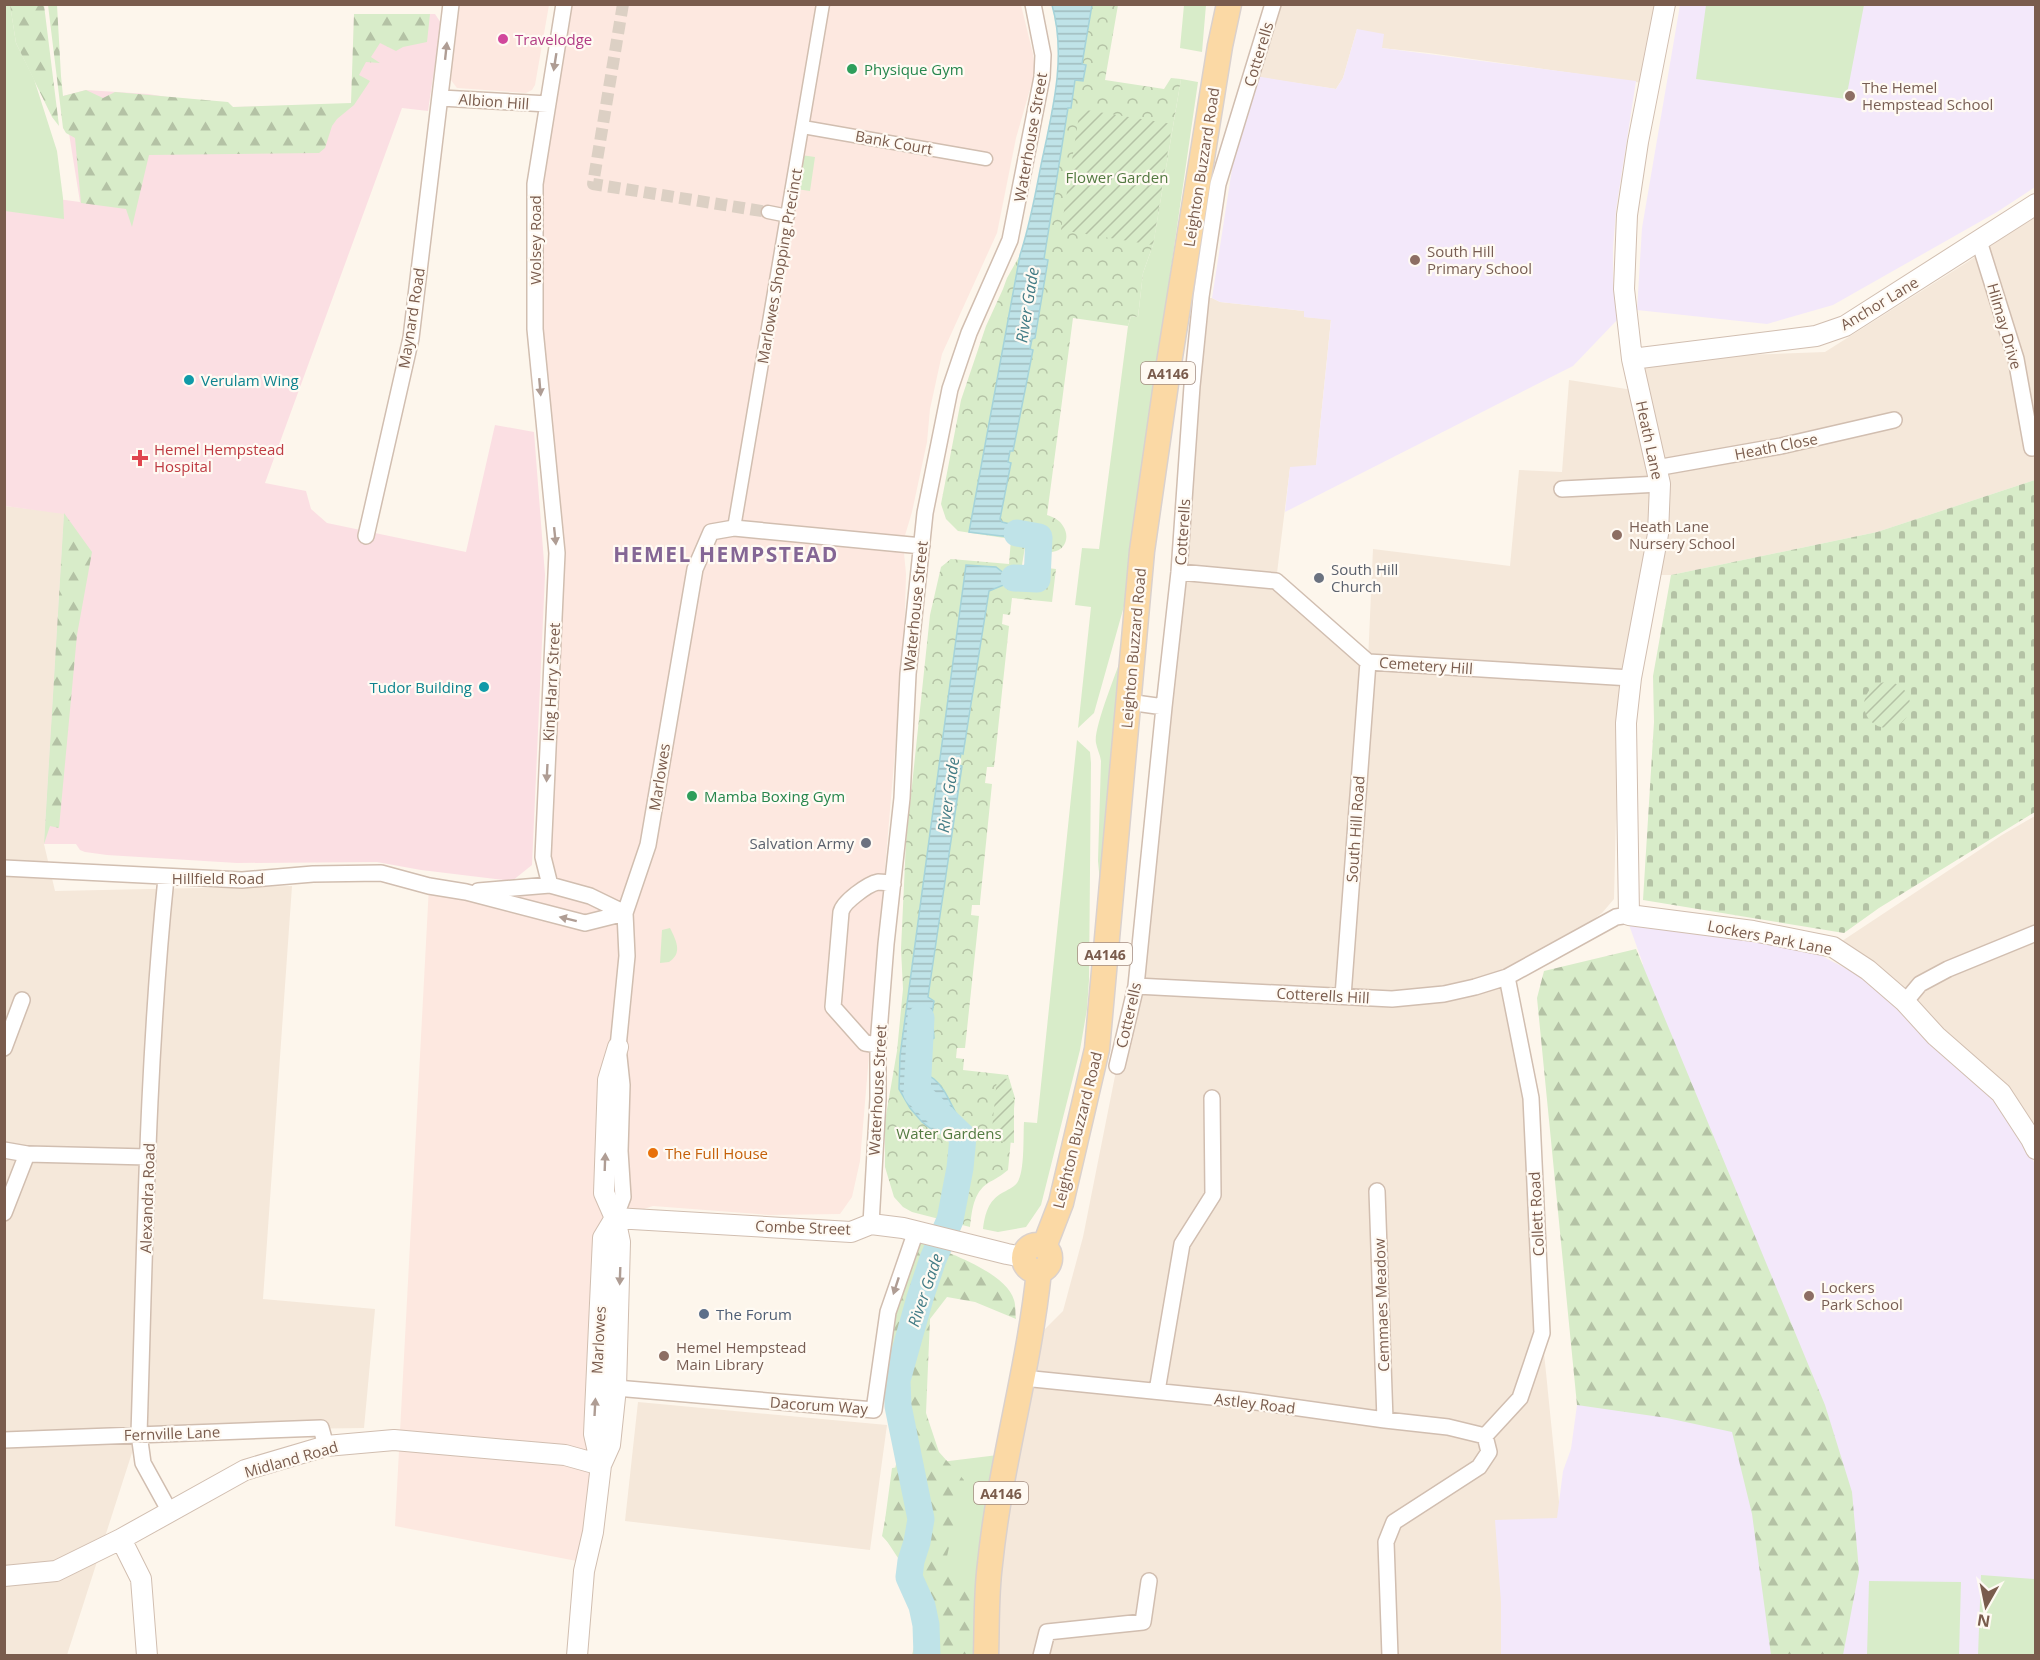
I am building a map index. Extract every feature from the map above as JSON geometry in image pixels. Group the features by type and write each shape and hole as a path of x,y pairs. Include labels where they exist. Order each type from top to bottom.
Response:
{"main road":[{"name":"Leighton Buzzard Road","path":"1220,46 1221,4"},
{"name":"Leighton Buzzard Road","path":"986,1656 990,1565 1011,1432 1023,1378 1035,1258 1061,1203 1097,1049 1142,551 1169,363 1220,46 1229,4"}],"street":[{"name":"Maynard Road","path":"366,536 411,338 451,4"},
{"name":"Wolsey Road","path":"549,478 535,328 535,184 564,4"},
{"name":"Marlowes Shopping Precinct","path":"734,528 823,4"},
{"name":"Waterhouse Street","path":"871,1224 878,1100 878,1045 902,798 908,674 925,513 950,389 969,333 1010,240 1042,77 1043,55 1034,4"},
{"name":"Cotterells","path":"1117,1066 1136,986 1179,572 1192,386 1201,297 1218,184 1273,4"},
{"name":"Heath Lane","path":"1629,915 1626,723 1631,678 1658,534 1658,476 1632,358 1624,289 1627,215 1638,142 1665,4"},
{"name":"Albion Hill","path":"441,98 548,104"},
{"name":"Bank Court","path":"803,127 986,159"},
{"name":"Anchor Lane","path":"1632,358 1816,336 1845,327 2036,204"},
{"path":"768,213 788,216"},
{"name":"Hilmay Drive","path":"1979,241 2016,359 2032,448"},
{"name":"Heath Close","path":"1562,489 1658,476 1894,420"},
{"name":"King Harry Street","path":"549,478 556,552 543,857 550,885"},
{"path":"734,528 922,546"},
{"name":"Marlowes","path":"577,1656 584,1571 601,1465 610,1445 616,1388 620,1242 615,1218 604,1193 608,1080 618,1047 627,956 625,913 648,845 695,569 711,532 734,528"},
{"name":"Cemetery Hill","path":"1179,572 1276,581 1368,662 1631,678"},
{"name":"South Hill Road","path":"1343,996 1368,662"},
{"path":"1128,702 1164,706"},
{"name":"Hillfield Road","path":"4,868 166,878 242,880 313,873 381,873 585,923 625,913"},
{"name":"Alexandra Road","path":"166,878 158,954 148,1157 140,1434 143,1463 170,1512"},
{"path":"878,1045 865,1043 833,1007 841,912 847,901 878,882 893,884"},
{"name":"Hillfield Road","path":"466,892 550,885 590,896 625,913"},
{"name":"Lockers Park Lane","path":"1507,977 1616,917 1629,915 1753,931 1833,947 1868,970 1905,1002 1936,1036 2001,1093 2036,1149"},
{"path":"1905,1002 1920,984 1948,969 2036,933"},
{"name":"Cotterells Hill","path":"1136,986 1392,999 1444,994 1507,977"},
{"name":"Collett Road","path":"1485,1436 1520,1398 1542,1333 1531,1098 1507,977"},
{"path":"4,1048 22,1000"},
{"path":"1157,1391 1182,1244 1213,1195 1212,1098"},
{"path":"4,1150 27,1154 148,1157"},
{"path":"4,1213 27,1154"},
{"name":"Cemmaes Meadow","path":"1377,1191 1385,1420"},
{"name":"Marlowes","path":"601,1465 594,1434 603,1238 615,1218"},
{"name":"Combe Street","path":"615,1218 785,1226 851,1232 871,1224 921,1232 1035,1258"},
{"name":"Dacorum Way","path":"616,1388 874,1410 888,1312 921,1232"},
{"name":"Astley Road","path":"1023,1378 1242,1400 1448,1427 1485,1436"},
{"name":"Fernville Lane","path":"4,1440 321,1428 326,1446"},
{"path":"1390,1656 1386,1542 1394,1522 1479,1467 1489,1452 1485,1436"},
{"name":"Midland Road","path":"4,1576 56,1571 121,1539 245,1470 326,1446 394,1440 565,1455 601,1465"},
{"path":"121,1539 141,1579 147,1656"},
{"path":"1041,1656 1047,1632 1143,1622 1149,1581"}],"shaded area":[{"path":"457,5 549,5 535,85 532,90 526,93 457,88 451,80"},
{"path":"564,5 1021,5 1035,72 1016,138 997,233 942,354 930,409 927,442 903,542 906,574 904,646 860,1161 852,1197 840,1214 769,1215 653,1206 616,1218 617,1370 587,1563 395,1526 429,886 466,892 550,885 543,857 549,478 535,184"},
{"path":"1272,5 1665,5 1650,84 1381,48 1357,29 1343,78 1336,89 1251,76"},
{"name":"The Hemel Hempstead School","path":"1680,5 2035,5 2035,187 1997,212 1833,305 1767,324 1637,310 1642,228"},
{"name":"Hemel Hempstead Hospital","path":"354,14 435,14 441,23 428,111 402,108 265,483 306,491 311,509 327,523 466,552 495,425 534,432 545,575 532,865 512,881 377,862 237,863 107,855 85,852 80,850 76,844 44,844 64,514 5,506 5,192 80,202 63,96 86,90 148,94 233,107 353,105"},
{"name":"South Hill Primary School","path":"1357,29 1384,34 1382,48 1636,81 1616,210 1613,248 1613,287 1618,319 1573,366 1285,512 1290,467 1316,465 1331,320 1304,317 1304,311 1220,302 1212,298 1232,169 1255,76 1336,89 1343,78"},
{"path":"2035,215 2035,480 1877,532 1671,575 1643,575 1630,659 1619,695 1614,899 1602,913 1548,953 1507,978 1531,1098 1542,1333 1563,1541 1506,1655 986,1656 1028,1346 1063,1311 1083,1237 1117,1066 1136,986 1201,297 1212,298 1220,302 1304,311 1304,317 1331,319 1316,466 1290,468 1276,581 1368,661 1373,549 1510,566 1519,470 1562,472 1569,380 1639,391 1632,359 1825,352 1969,261"},
{"path":"5,506 64,513 44,844 55,891 292,886 263,1299 375,1309 364,1428 139,1431 67,1655 5,1656"},
{"path":"2035,816 2035,1149 2001,1093 1833,947 2002,835"},
{"name":"Lockers Park School","path":"1642,920 1812,951 1882,987 1980,1085 2004,1114 2030,1153 2035,1165 2035,1655 1501,1655 1501,1602 1495,1520 1557,1518 1563,1471 1571,1449 1577,1405 1588,1365 1623,972 1643,964 1628,922"},
{"path":"638,1402 887,1425 870,1550 625,1521"}],"green space":[{"path":"10,4 16,43 34,79 57,151 64,219 5,211 4,5"},
{"path":"10,5 44,5 59,126 52,117 16,43"},
{"path":"48,5 57,5 63,96 86,90 103,98 115,92 228,102 233,107 351,103 354,14 430,14 427,42 403,47 396,51 380,43 371,57 380,63 366,62 359,75 370,81 354,105 332,126 325,148 319,153 149,155 132,227 126,209 81,203 75,138 66,133 63,128"},
{"name":"Water Gardens","path":"1052,5 1118,5 1105,80 1164,89 1171,78 1181,79 1153,245 1143,273 1138,317 1131,316 1128,326 1073,318 1047,515 1062,524 1066,538 1061,549 1052,552 1032,550 1033,542 1026,541 1022,565 1056,569 1052,602 1012,598 1010,615 1003,614 1002,624 1009,626 994,767 987,767 985,783 992,784 980,905 972,905 971,915 979,916 965,1048 957,1048 956,1058 964,1059 963,1070 1008,1075 1015,1098 1008,1170 979,1192 974,1203 970,1227 912,1212 903,1207 894,1197 885,1167 885,1121 897,1051 903,989 901,949 906,842 930,615 941,567 951,559 1009,564 1011,539 958,531 946,519 941,504 961,400 986,326 1020,255 1030,226 1057,83 1059,42"},
{"path":"1184,5 1206,5 1202,52 1180,48"},
{"path":"1706,5 1864,5 1846,99 1696,79"},
{"path":"1181,79 1198,82 1131,545 1126,599 1094,713 1078,728 1091,607 1075,605 1082,548 1099,549 1128,326 1131,316 1138,317 1143,273 1153,245"},
{"name":"Flower Garden","path":"1080,109 1172,124 1153,245 1061,230"},
{"path":"801,155 815,157 810,191 796,189"},
{"path":"2035,480 2035,812 1879,908 1844,933 1643,900 1654,722 1653,676 1671,575 1877,532"},
{"path":"64,513 92,552 77,635 59,828 50,826 44,844"},
{"path":"1122,656 1100,883 1098,861 1101,761 1096,736 1101,714"},
{"path":"1887,682 1903,689 1910,705 1903,721 1887,728 1871,721 1864,705 1871,689"},
{"path":"1077,740 1090,752 1091,763 1087,1009 1080,1050 1041,1205 1026,1227 998,1232 983,1229 986,1213 993,1200 1012,1188 1020,1178 1024,1122 1037,1123"},
{"path":"670,928 677,946 676,955 669,962 660,963 662,930"},
{"path":"1636,949 1825,1405 1852,1492 1859,1571 1843,1655 1771,1655 1752,1514 1732,1432 1667,1418 1577,1405 1537,998 1544,971"},
{"path":"997,1078 1009,1079 1014,1100 1014,1143 991,1140"},
{"path":"920,1242 959,1257 987,1272 1009,1290 1015,1305 1016,1319 975,1302 947,1297 930,1319 926,1413 939,1452 964,1480 944,1570 974,1581 973,1655 920,1655 919,1610 913,1577 906,1564 882,1536 898,1454 893,1407 885,1400 893,1307"},
{"path":"998,1455 979,1580 973,1655 912,1655 917,1635 913,1581 883,1535 892,1468"},
{"path":"1981,1575 2035,1579 2035,1655 1978,1655"},
{"path":"1869,1581 1961,1582 1959,1655 1867,1655"}],"water":[{"path":"1052,5 1092,5 1082,64 1086,65 1083,81 1075,80 1071,108 1068,108 1044,259 1048,260 1013,451 1010,451 1008,462 1011,463 1000,519 1002,522 1043,535 1042,551 1034,549 1035,540 969,532 1020,255 1027,233 1053,105 1058,45"},
{"name":"Water Gardens","path":"966,565 996,567 1005,574 1032,576 1034,567 1042,567 1041,581 1013,581 989,591 963,754 961,753 959,765 962,766 928,997 934,1001 932,1014 934,1038 928,1042 922,1039 917,1071 930,1076 944,1091 959,1118 969,1130 963,1137 931,1129 910,1108 899,1089 900,1056"}],"waterway":[{"name":"River Gade","path":"1014,578 1037,579 1039,537 1017,533"},
{"name":"River Gade","path":"921,1018 917,1093 963,1137 960,1168 950,1220 933,1259 920,1298 897,1380 898,1406 921,1519 909,1577 922,1606 926,1625 927,1656"}],"tunnel":[{"path":"623,4 593,184 768,212"}],"place":[{"name":"Travelodge","path":"503,39"},
{"name":"Physique Gym","path":"852,69"},
{"name":"The Hemel Hempstead School","path":"1850,96"},
{"name":"South Hill Primary School","path":"1415,260"},
{"name":"Verulam Wing","path":"189,380"},
{"name":"Hemel Hempstead Hospital","path":"140,458"},
{"name":"Heath Lane Nursery School","path":"1617,535"},
{"name":"South Hill Church","path":"1319,578"},
{"name":"Tudor Building","path":"484,687"},
{"name":"Mamba Boxing Gym","path":"692,796"},
{"name":"Salvation Army","path":"866,843"},
{"name":"The Full House","path":"653,1153"},
{"name":"Lockers Park School","path":"1809,1296"},
{"name":"The Forum","path":"704,1314"},
{"name":"Hemel Hempstead Main Library","path":"664,1356"}],"district":[{"name":"HEMEL HEMPSTEAD","path":"726,554"}]}
